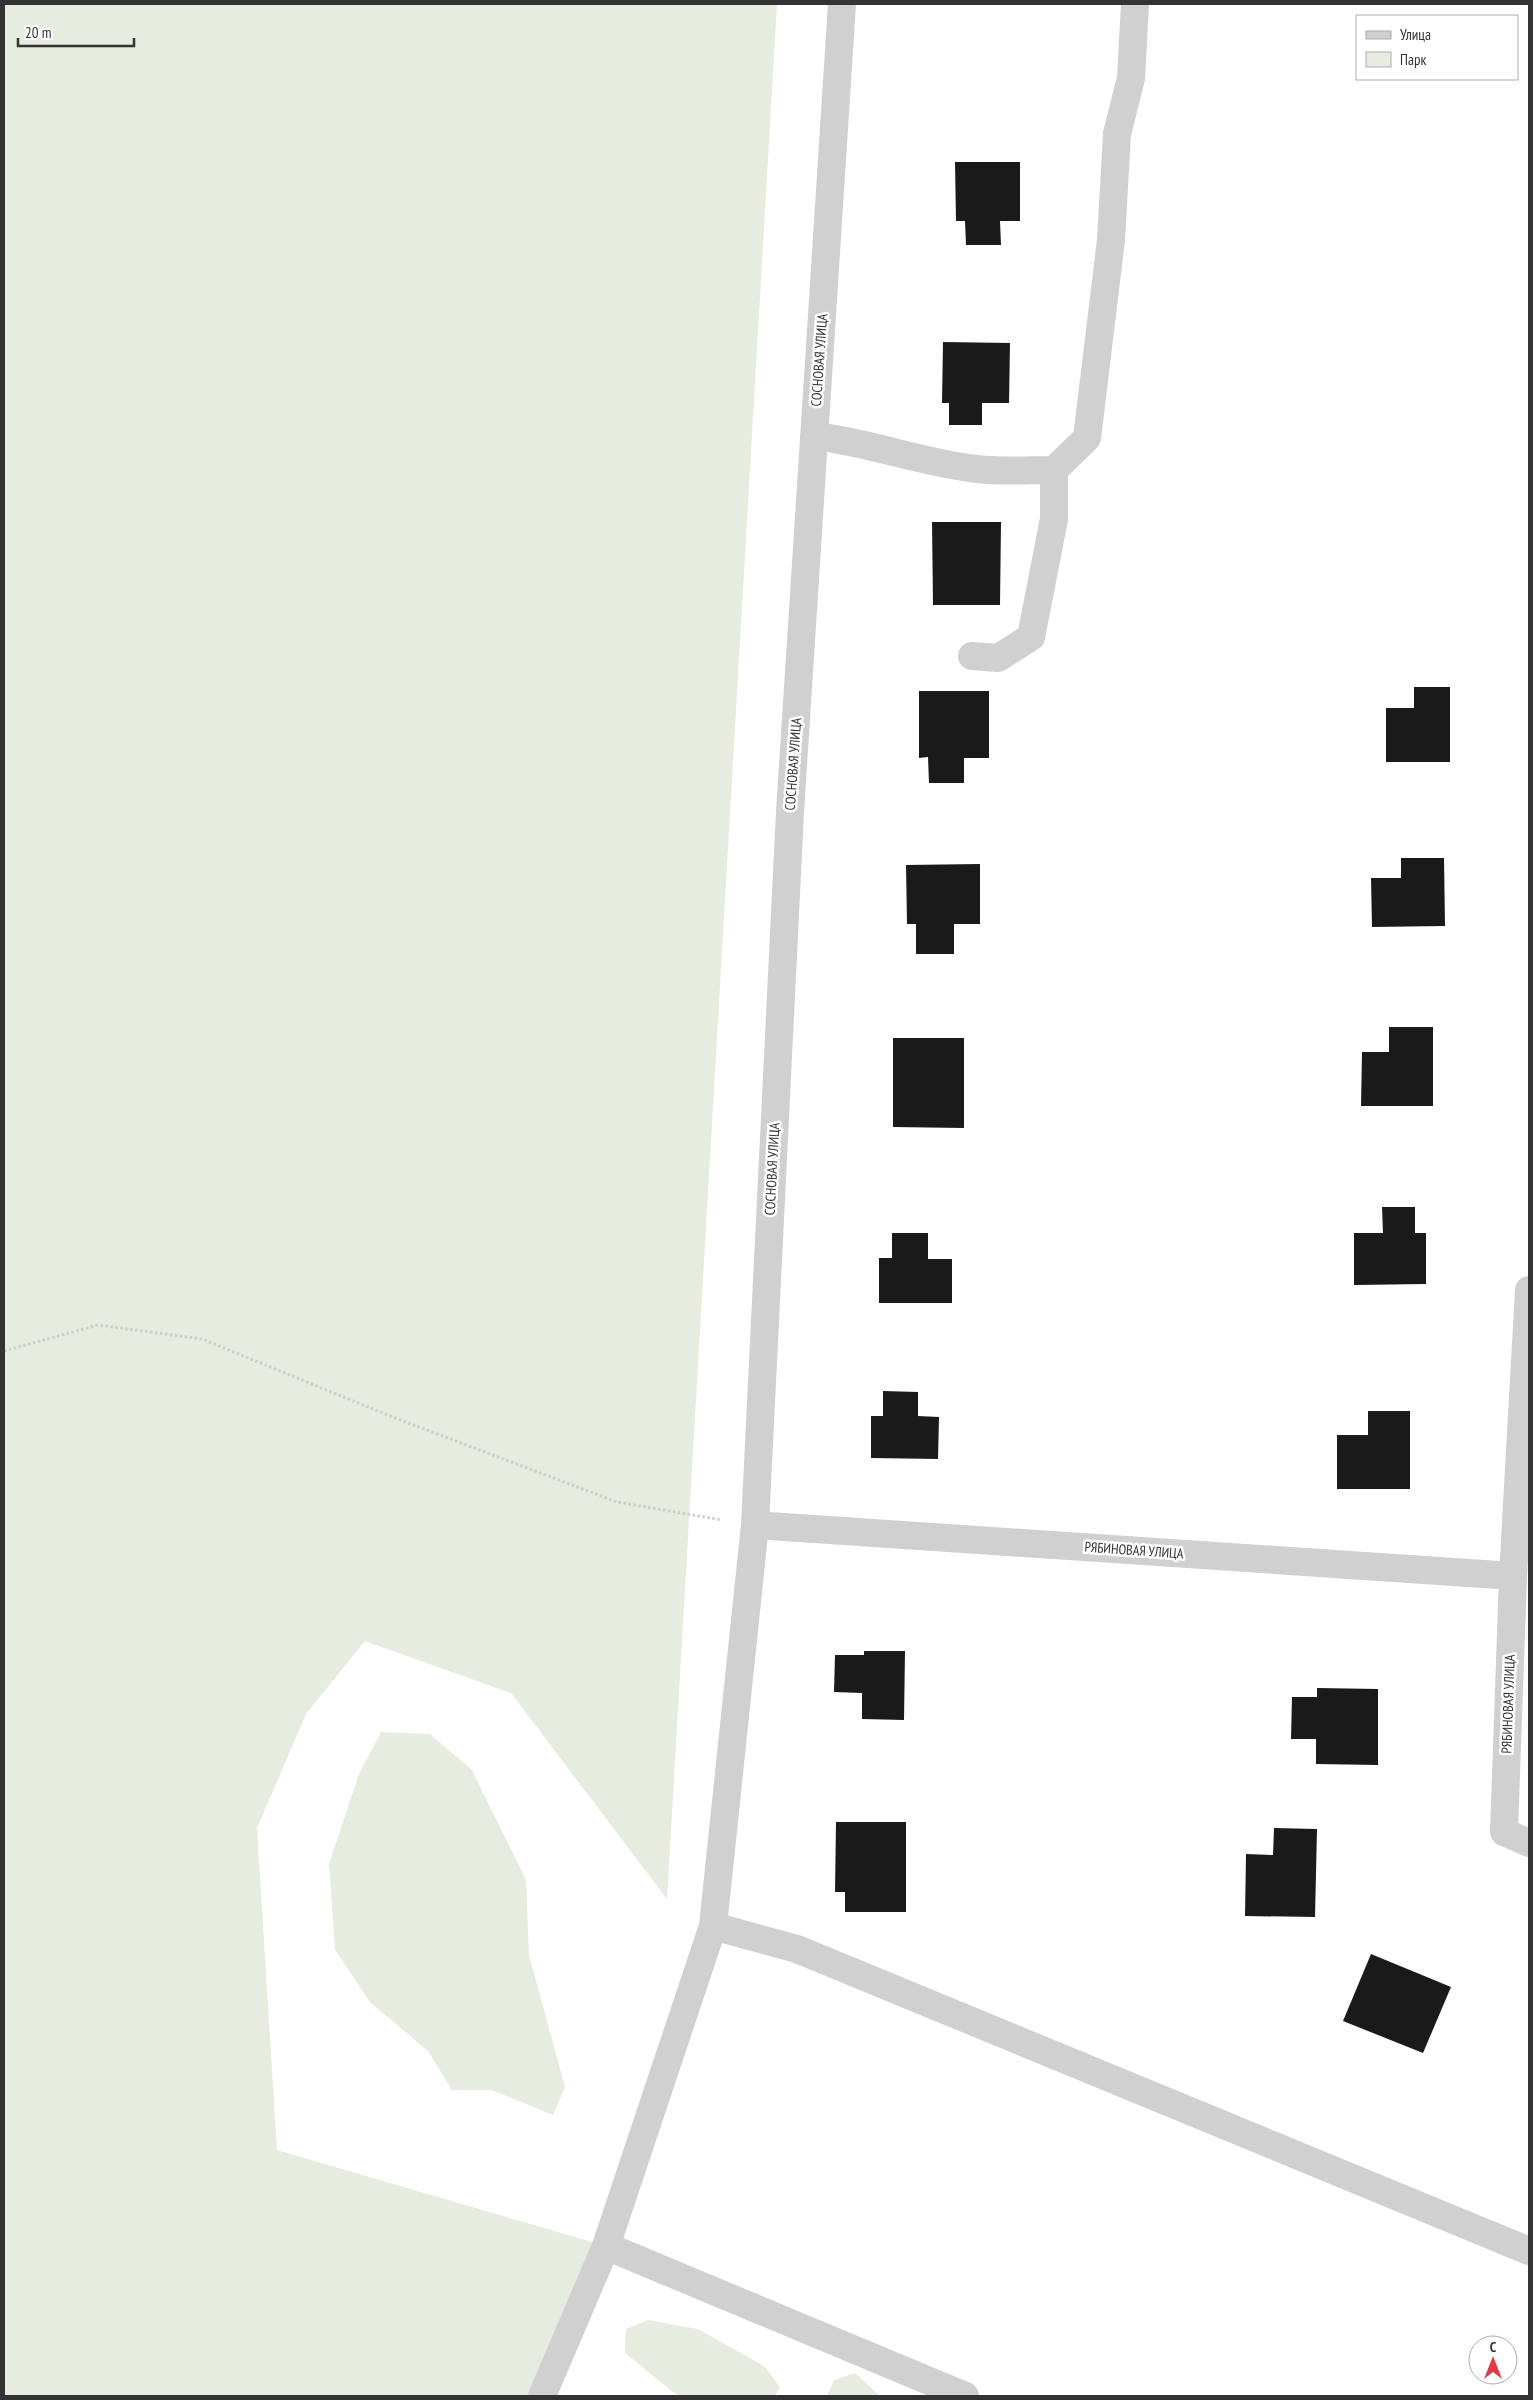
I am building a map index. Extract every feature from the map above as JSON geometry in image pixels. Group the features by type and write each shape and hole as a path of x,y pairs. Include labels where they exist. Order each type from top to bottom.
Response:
{"street":[{"name":"СОСНОВАЯ УЛИЦА","path":"542,2396 606,2246 713,1926 755,1525 790,812 842,4"},
{"path":"814,436 849,440 977,469 1054,470 1087,438 1111,240 1117,134 1131,78 1136,4"},
{"path":"972,656 998,658 1031,637 1054,518 1054,470"},
{"name":"РЯБИНОВАЯ УЛИЦА","path":"1529,1290 1513,1576 1504,1832 1529,1843"},
{"name":"РЯБИНОВАЯ УЛИЦА","path":"755,1525 1513,1576"},
{"path":"713,1926 797,1949 1529,2251"},
{"path":"606,2246 965,2396"}],"path":[{"path":"4,1351 98,1325 202,1339 390,1416 617,1502 755,1525"}],"green space":[{"path":"4,4 777,4 667,1899 511,1693 365,1641 306,1714 257,1828 277,2150 606,2246 542,2396 4,2396"},
{"path":"381,1732 430,1734 472,1770 526,1880 529,1955 565,2087 553,2115 492,2090 452,2090 428,2051 370,2002 335,1950 329,1864 359,1774"},
{"path":"648,2320 698,2329 764,2366 780,2387 775,2396 678,2396 625,2353 626,2329"},
{"path":"855,2373 880,2396 827,2396 834,2380"}],"building":[{"path":"955,162 1020,162 1020,221 1000,221 1001,245 966,245 965,221 956,221"},
{"path":"943,342 1010,343 1009,403 982,403 982,425 949,425 949,403 942,403"},
{"path":"932,522 1001,522 1000,605 933,605"},
{"path":"1414,687 1450,687 1450,762 1386,762 1386,708 1414,708"},
{"path":"919,691 989,691 989,758 964,758 964,783 929,783 928,757 919,758"},
{"path":"1401,858 1444,858 1445,926 1372,927 1371,878 1401,878"},
{"path":"980,864 980,924 954,924 954,954 916,954 916,924 907,924 906,865"},
{"path":"1389,1027 1433,1027 1433,1106 1361,1106 1362,1052 1389,1052"},
{"path":"893,1038 964,1038 964,1128 893,1127"},
{"path":"1382,1207 1415,1207 1415,1233 1426,1233 1426,1284 1354,1285 1354,1233 1383,1233"},
{"path":"892,1233 928,1233 928,1259 952,1259 952,1303 879,1303 879,1258 892,1258"},
{"path":"883,1391 918,1392 918,1416 939,1417 938,1459 871,1458 871,1416 883,1416"},
{"path":"1368,1411 1410,1411 1410,1489 1337,1489 1337,1435 1368,1435"},
{"path":"864,1651 905,1651 904,1720 862,1719 862,1693 834,1692 835,1655 864,1655"},
{"path":"1317,1688 1378,1689 1378,1765 1316,1764 1316,1739 1291,1739 1292,1697 1317,1697"},
{"path":"836,1822 906,1822 906,1912 845,1912 845,1892 835,1892"},
{"path":"1274,1828 1317,1829 1315,1917 1245,1916 1246,1854 1273,1855"},
{"path":"1371,1954 1451,1987 1423,2053 1343,2021"}]}
